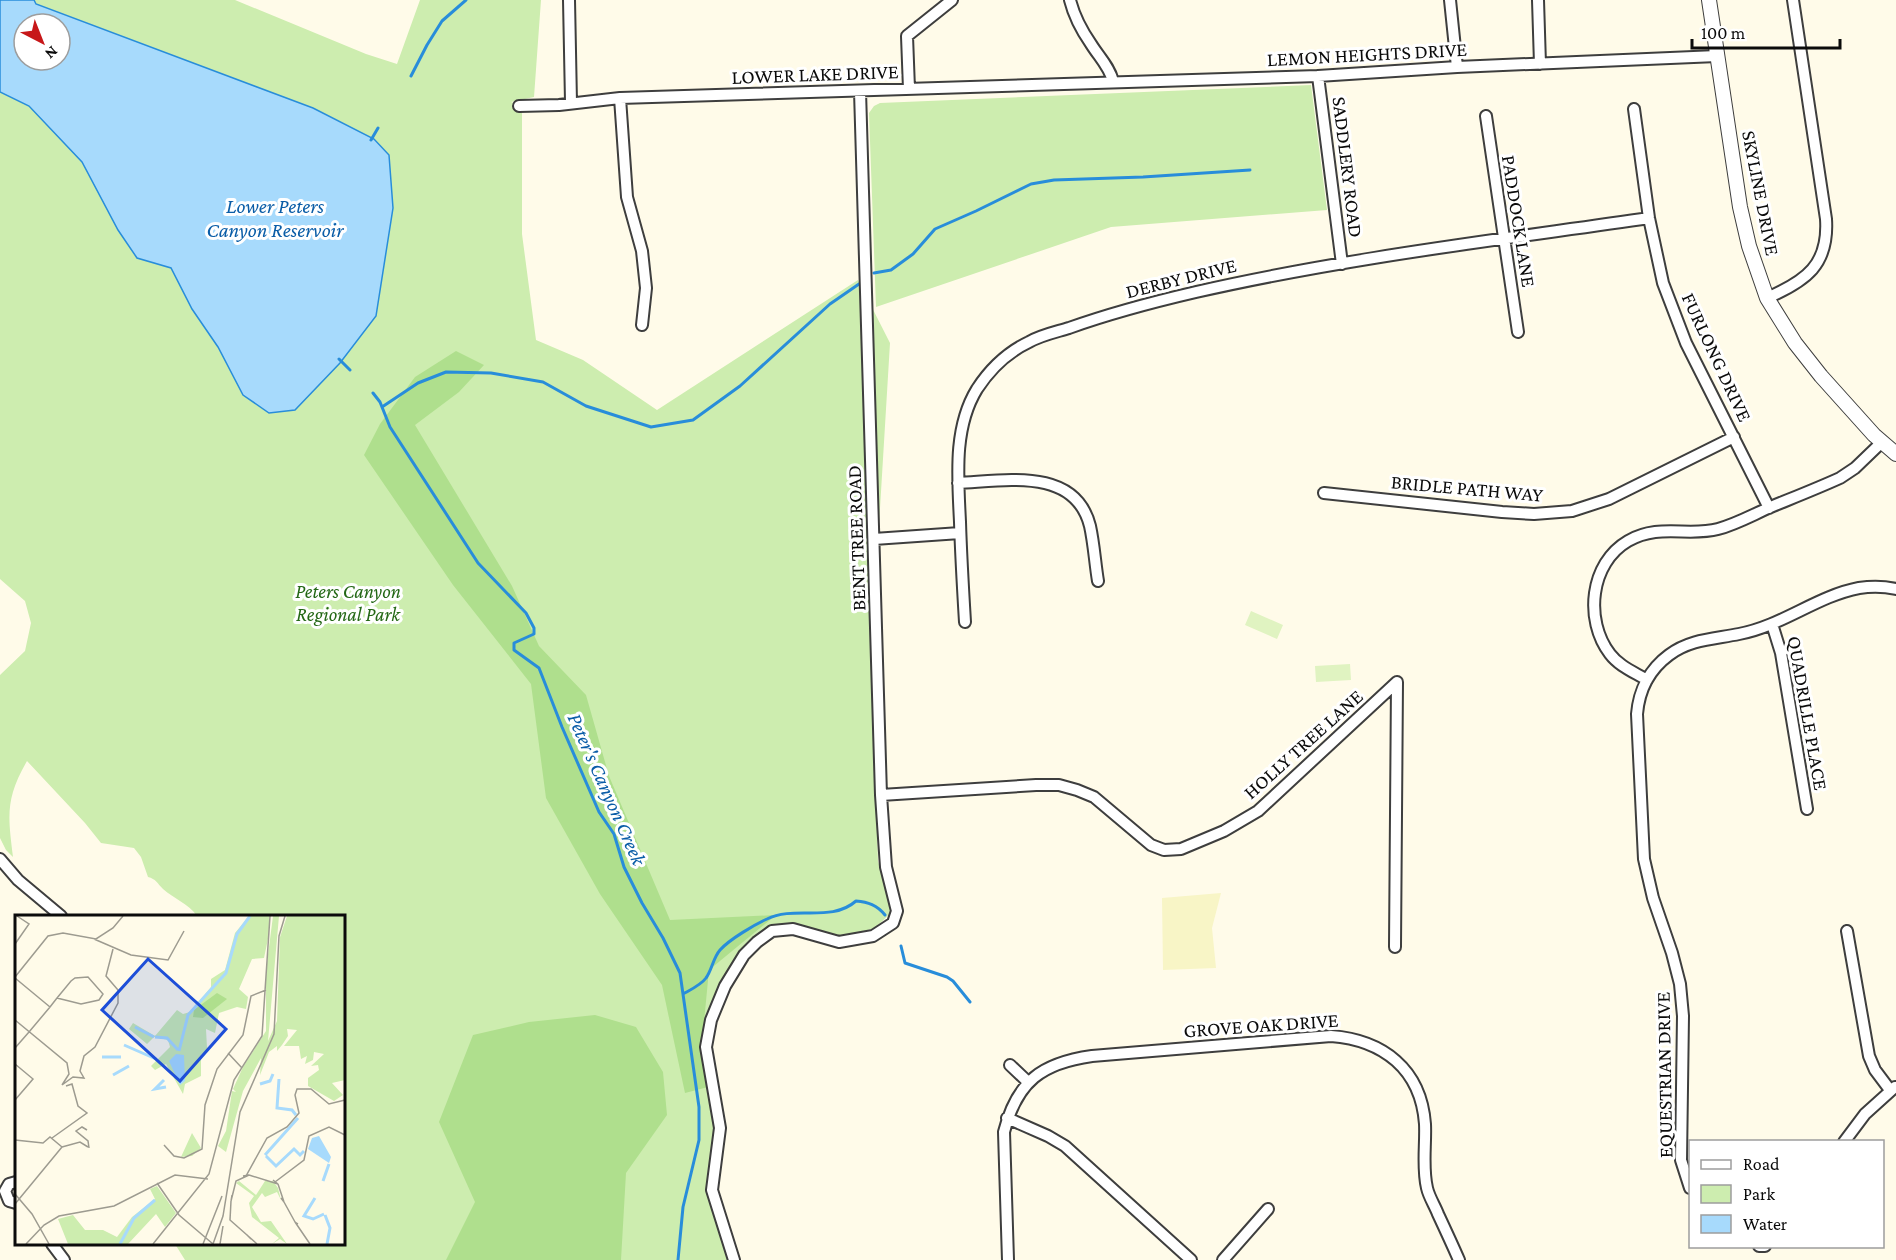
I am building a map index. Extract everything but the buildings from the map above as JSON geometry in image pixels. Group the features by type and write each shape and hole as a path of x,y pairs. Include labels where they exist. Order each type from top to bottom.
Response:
{"street":[{"path":"570,0 571,102"},
{"path":"909,88 907,36 952,0"},
{"path":"1071,0 1076,19 1108,68 1113,81"},
{"path":"1450,0 1457,67"},
{"path":"1538,0 1540,64"},
{"name":"SKYLINE DRIVE","path":"1709,0 1745,232 1767,298 1806,357 1881,443 1896,454"},
{"path":"1767,298 1797,284 1807,276 1821,254 1826,240 1826,219 1792,0"},
{"name":"LEMON HEIGHTS DRIVE","path":"1113,81 1318,76 1457,67 1716,56"},
{"name":"SADDLERY ROAD","path":"1318,76 1342,264"},
{"name":"LOWER LAKE DRIVE","path":"519,106 559,105 620,98 1113,81"},
{"name":"BENT TREE ROAD","path":"734,1260 712,1190 720,1128 706,1047 711,1020 726,986 744,955 772,931 793,929 839,942 873,936 893,922 897,911 886,867 881,795 860,91"},
{"path":"620,98 627,196 642,251 646,288 642,325"},
{"name":"FURLONG DRIVE","path":"1634,109 1649,218 1663,283 1682,333 1769,508"},
{"name":"PADDOCK LANE","path":"1486,116 1518,332"},
{"name":"DERBY DRIVE","path":"965,622 958,483 962,426 976,391 986,376 1016,349 1032,340 1064,329 1169,298 1250,280 1504,238 1649,218"},
{"name":"BRIDLE PATH WAY","path":"1324,494 1513,513 1572,511 1617,495 1734,437"},
{"path":"1881,443 1855,468 1840,478 1737,523 1715,530 1670,530 1644,535 1627,542 1611,555 1597,582 1594,599 1597,630 1610,654 1620,665 1647,680 1667,656 1685,645 1740,634 1772,624 1839,593 1880,585 1896,589"},
{"path":"958,483 1028,479 1050,483 1068,493 1078,503 1089,525 1098,581"},
{"path":"874,539 960,533"},
{"name":"QUADRILLE PLACE","path":"1772,624 1781,652 1807,809"},
{"name":"EQUESTRIAN DRIVE","path":"1647,680 1636,714 1641,825 1648,879 1680,984 1683,1016 1681,1160 1689,1185"},
{"name":"HOLLY TREE LANE","path":"881,795 1059,785 1094,797 1151,845 1164,850 1180,849 1224,831 1258,811 1397,682 1395,947"},
{"path":"0,859 18,880 59,915"},
{"path":"1846,1140 1865,1114 1893,1088 1875,1070 1869,1056 1847,931"},
{"name":"GROVE OAK DRIVE","path":"1007,1118 1028,1082 1038,1074 1060,1063 1092,1056 1330,1036 1350,1037 1370,1043 1396,1060 1409,1075 1420,1094 1425,1124 1423,1155 1427,1190 1459,1260"},
{"path":"1010,1065 1028,1082"},
{"path":"1008,1260 1004,1132 1007,1118 1065,1146 1191,1260"},
{"path":"3,1186 7,1198 15,1203"},
{"path":"1223,1260 1268,1209"},
{"path":"53,1245 64,1260"}],"shaded area":[{"path":"1221,893 1212,928 1216,968 1163,970 1162,898"}],"green space":[{"name":"Peters Canyon Regional Park","path":"0,0 235,0 366,54 397,64 420,0 541,0 534,97 511,102 522,106 522,234 536,340 583,360 657,410 858,280 890,343 871,657 878,861 893,911 875,928 839,938 795,925 739,954 709,1008 701,1046 715,1126 712,1149 717,1220 729,1260 185,1260 176,1245 345,1245 345,915 196,915 155,880 148,877 141,857 134,848 101,843 27,761 15,786 10,808 13,857 6,850 0,838 0,675 25,651 31,623 25,601 0,579"},
{"path":"1311,85 1327,210 1111,227 876,307 869,113 874,106 880,103"},
{"path":"456,351 484,365 459,392 415,425 512,586 539,646 586,695 609,776 670,920 776,915 709,970 704,1022 708,1087 685,1093 662,985 600,894 546,798 531,684 453,585 364,455 380,424 415,377"},
{"path":"1251,611 1283,625 1277,639 1245,625"},
{"path":"1350,664 1351,680 1316,682 1315,666"},
{"path":"595,1015 636,1027 663,1072 667,1115 626,1173 621,1260 446,1260 475,1202 439,1122 473,1035 529,1022"}],"water":[{"name":"Lower Peters Canyon Reservoir","path":"0,0 34,0 36,4 57,12 12,12 12,72 72,72 72,18 313,108 374,139 389,155 393,208 376,316 340,363 295,410 269,413 243,395 218,347 192,309 171,268 137,258 118,230 82,162 29,106 0,92"}],"waterway":[{"path":"411,76 442,21 466,0"},
{"path":"371,140 378,128"},
{"path":"874,273 891,270 913,254 935,229 1031,184 1054,180 1250,170"},
{"path":"382,407 418,383 446,372 491,373 543,382 586,406 651,427 693,420 740,386 830,304 859,284"},
{"name":"Peter's Canyon Creek","path":"339,359 350,370"},
{"name":"Peter's Canyon Creek","path":"373,393 380,402 390,427 478,563 526,613 534,628 534,634 514,643 514,650 539,668 599,812 614,834 624,867 680,973 699,1107 699,1140 683,1207 678,1260"},
{"path":"683,994 704,981 724,946 767,919 789,913 835,911 846,908 856,901 872,905 885,915"},
{"path":"901,946 905,963 947,977 970,1002"}]}
